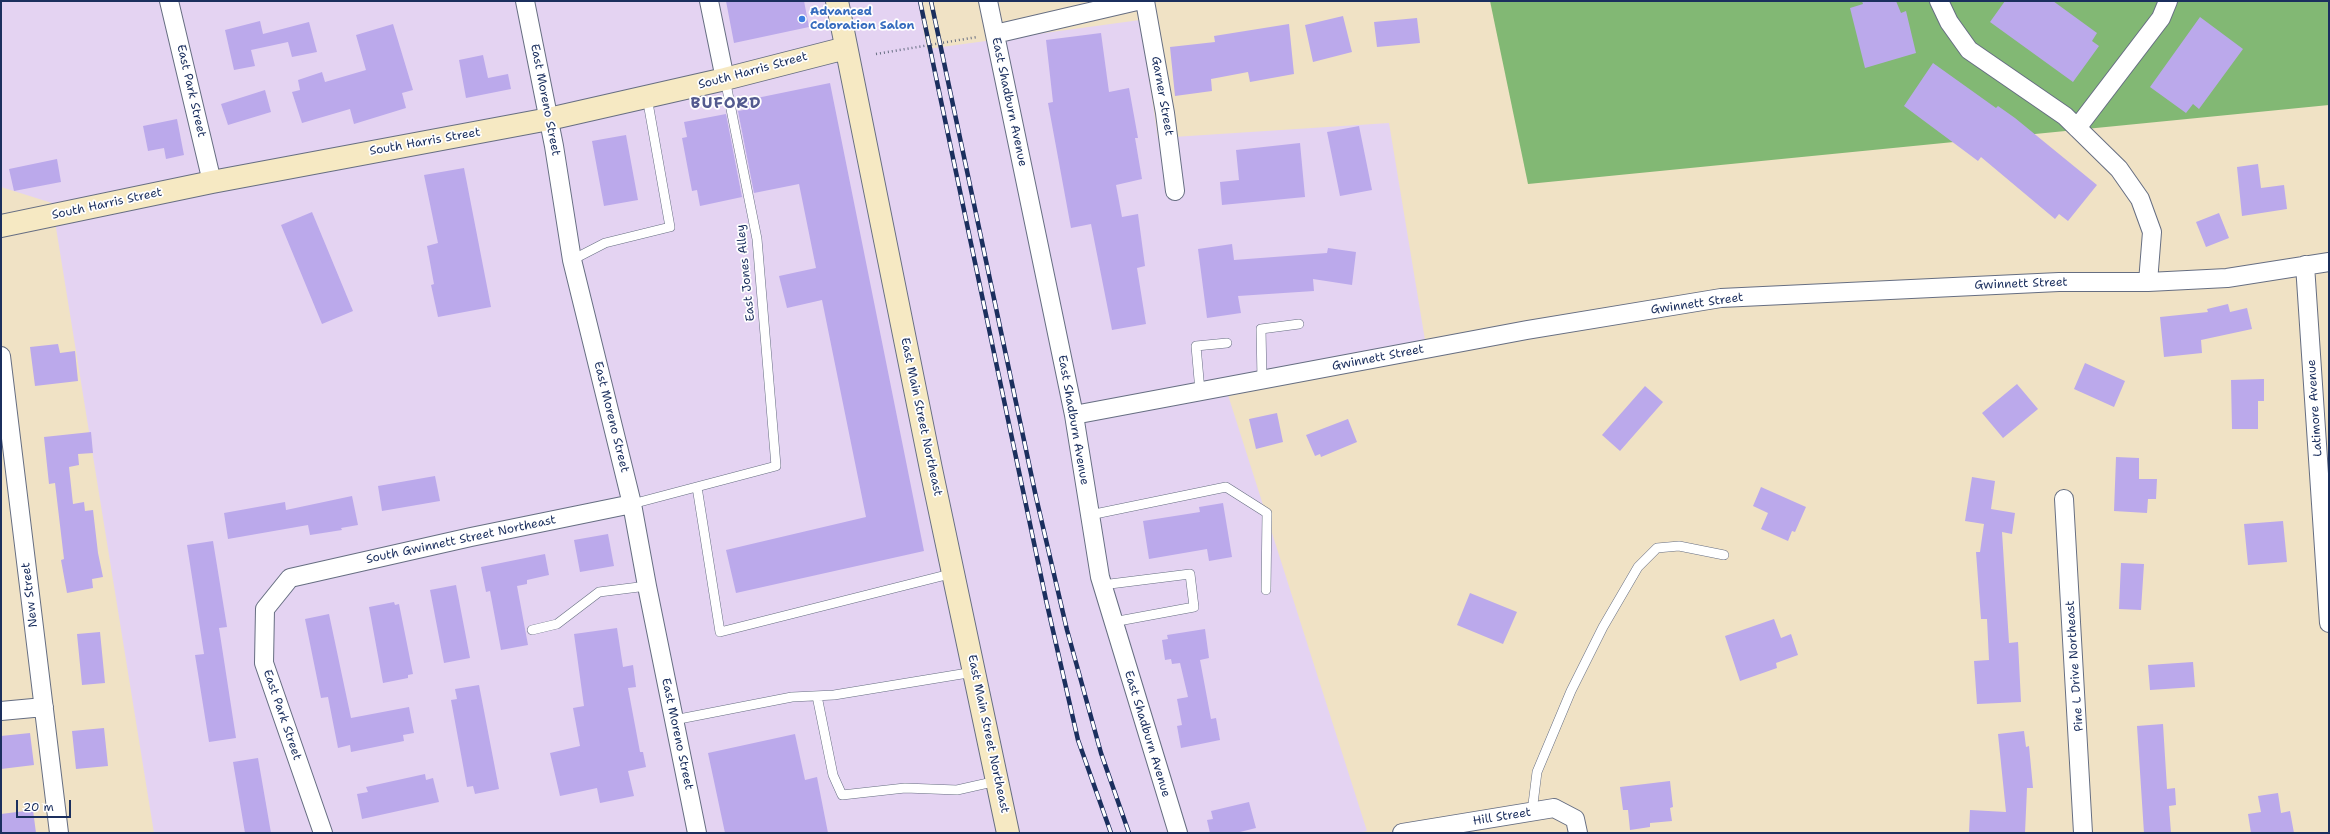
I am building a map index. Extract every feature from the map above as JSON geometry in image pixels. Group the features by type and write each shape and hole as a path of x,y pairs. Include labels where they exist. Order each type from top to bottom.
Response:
{"street":[{"name":"East Park Street","path":"170,1 212,182"},
{"name":"East Moreno Street","path":"525,1 549,119 572,260 632,504 646,586 697,833"},
{"path":"709,1 726,79"},
{"name":"East Main Street Northeast","path":"837,1 1008,833"},
{"name":"East Shadburn Avenue","path":"988,1 1074,415 1102,585 1178,833"},
{"path":"995,34 1137,1"},
{"name":"Garner Street","path":"1145,1 1165,113 1176,191"},
{"path":"1939,1 1949,22 1969,50 2065,116 2119,169 2140,199 2152,232 2148,282"},
{"path":"2077,128 2161,18 2168,1"},
{"name":"South Harris Street","path":"1,226 212,182 549,119 726,79 846,48"},
{"name":"Gwinnett Street","path":"1074,415 1527,330 1721,298 2058,282 2148,282 2227,278 2329,262"},
{"name":"Latimore Avenue","path":"2305,265 2328,578 2329,623"},
{"name":"New Street","path":"1,357 59,833"},
{"name":"Pine L Drive Northeast","path":"2064,499 2083,833"},
{"name":"South Gwinnett Street Northeast","path":"290,578 471,537 632,504"},
{"name":"East Park Street","path":"290,578 265,609 264,663 323,833"},
{"path":"1,712 44,707"},
{"name":"Hill Street","path":"1402,833 1554,808 1575,819 1578,833"}],"lane":[{"name":"East Jones Alley","path":"697,487 776,466 757,239 726,79"},
{"path":"572,260 605,243 670,227 647,97"},
{"path":"1262,380 1260,329 1299,324"},
{"path":"1200,391 1196,346 1227,343"},
{"path":"632,504 697,487 720,632 954,573"},
{"path":"1090,515 1226,487 1266,513 1266,590"},
{"path":"1532,812 1537,772 1571,691 1603,627 1638,568 1657,548 1679,546 1724,555"},
{"path":"1102,585 1190,574 1194,607 1113,622"},
{"path":"532,630 557,624 599,592 646,586"},
{"path":"674,720 792,697 834,695 975,672"},
{"path":"818,696 833,775 842,795 905,788 957,790 997,781"}],"path":[{"path":"876,54 995,34"}],"shaded area":[{"path":"1,1 918,1 927,49 1140,20 1158,138 1389,123 1428,358 1228,395 1367,831 1358,833 154,833 52,203 1,187"}],"green space":[{"path":"1490,1 2329,1 2329,105 1528,184"}],"building":[{"path":"726,1 804,1 809,27 734,43"},
{"path":"1862,1 1896,1 1901,13 1906,11 1916,53 1865,68 1850,8 1863,4"},
{"path":"2005,1 2053,1 2097,33 2092,41 2099,46 2073,82 1990,22"},
{"path":"1343,16 1352,52 1313,62 1305,25"},
{"path":"2200,17 2243,49 2199,109 2193,104 2186,113 2150,87"},
{"path":"1417,18 1420,43 1377,47 1374,22"},
{"path":"260,21 263,34 309,22 317,52 292,57 288,42 251,50 255,66 234,70 225,30"},
{"path":"393,24 413,90 402,93 406,108 354,124 350,109 302,123 292,92 300,90 298,80 322,72 325,82 366,70 356,35"},
{"path":"1289,24 1294,74 1250,82 1248,72 1211,79 1212,91 1175,96 1170,47 1215,42 1214,36"},
{"path":"1101,33 1109,92 1129,88 1138,138 1135,138 1142,179 1116,185 1122,217 1138,214 1145,266 1137,268 1146,324 1112,330 1091,224 1071,228 1048,103 1053,102 1046,40"},
{"path":"483,55 488,78 508,74 511,89 466,98 459,60"},
{"path":"1933,63 1996,108 1998,106 2015,118 2097,185 2068,221 2059,214 2055,219 1981,157 1978,161 1904,106"},
{"path":"830,83 924,551 736,593 726,550 866,517 822,300 787,308 779,276 816,268 799,184 754,193 738,111 749,109 747,100"},
{"path":"265,90 271,112 228,125 221,104"},
{"path":"726,114 742,197 700,206 697,190 692,191 682,138 687,137 684,122"},
{"path":"177,119 184,155 166,159 164,148 148,151 143,126"},
{"path":"1359,126 1372,190 1340,196 1327,132"},
{"path":"626,135 638,200 604,206 592,141"},
{"path":"1300,143 1305,197 1222,205 1220,182 1239,180 1236,150"},
{"path":"57,159 61,182 14,191 9,169"},
{"path":"2258,164 2261,188 2284,185 2287,209 2242,216 2237,167"},
{"path":"464,168 491,307 438,317 431,285 434,284 427,246 438,243 424,175"},
{"path":"312,212 353,311 322,324 281,225"},
{"path":"2219,213 2229,238 2206,247 2196,222"},
{"path":"1232,244 1234,260 1327,253 1328,248 1356,252 1352,285 1313,279 1314,291 1238,296 1241,313 1207,318 1198,249"},
{"path":"2228,304 2230,312 2247,308 2252,329 2201,340 2202,353 2164,357 2160,317 2208,312 2207,309"},
{"path":"58,344 60,353 75,351 78,381 35,386 30,347"},
{"path":"2085,363 2125,381 2114,407 2074,389"},
{"path":"2264,379 2264,401 2258,401 2258,429 2232,429 2231,380"},
{"path":"2017,384 2038,409 2003,438 1982,413"},
{"path":"1645,386 1663,402 1620,451 1602,435"},
{"path":"1277,413 1283,442 1256,449 1249,419"},
{"path":"1348,419 1357,442 1321,457 1320,454 1315,456 1306,435"},
{"path":"91,432 93,453 78,454 79,465 69,467 73,504 84,502 85,511 93,510 98,553 103,577 92,579 93,588 67,593 61,560 64,559 55,483 49,484 44,437"},
{"path":"2116,457 2139,458 2139,479 2157,479 2156,499 2148,499 2147,513 2114,511"},
{"path":"435,476 440,501 382,511 378,486"},
{"path":"1972,477 1995,481 1991,509 2015,513 2012,534 2002,532 2009,643 2018,642 2021,702 1977,704 1974,661 1989,660 1987,619 1981,619 1976,552 1980,552 1984,524 1965,521"},
{"path":"1761,487 1806,507 1795,532 1792,531 1788,541 1761,529 1768,513 1753,506"},
{"path":"352,496 358,525 341,528 342,530 310,535 308,525 228,539 224,513 285,502 286,510"},
{"path":"1223,503 1232,557 1209,561 1207,549 1149,559 1143,521 1200,512 1199,507"},
{"path":"2283,521 2287,562 2248,565 2244,524"},
{"path":"608,534 614,566 580,572 574,540"},
{"path":"213,541 227,627 219,628 236,738 209,742 195,655 204,654 187,545"},
{"path":"545,554 549,575 527,580 527,584 517,586 528,645 501,650 490,591 486,592 481,567"},
{"path":"2121,563 2144,564 2141,610 2119,609"},
{"path":"456,585 470,658 444,663 430,590"},
{"path":"1470,593 1517,612 1503,644 1457,625"},
{"path":"394,602 395,605 399,604 413,674 408,675 408,678 383,683 369,607"},
{"path":"329,614 351,718 409,707 414,733 403,735 404,741 351,752 350,745 338,748 328,697 321,698 305,619"},
{"path":"1774,619 1781,638 1791,634 1798,655 1776,663 1777,668 1740,681 1725,636"},
{"path":"617,628 623,667 633,665 636,687 628,688 640,752 643,752 646,767 628,771 634,796 600,803 597,788 560,796 550,753 580,746 573,708 584,706 574,634"},
{"path":"1205,629 1209,658 1200,660 1211,719 1216,718 1220,740 1181,748 1177,726 1182,725 1177,699 1188,697 1180,663 1172,664 1171,659 1165,660 1162,640 1168,639 1167,635"},
{"path":"100,632 105,683 82,685 77,634"},
{"path":"2193,662 2195,687 2150,690 2148,665"},
{"path":"479,685 499,789 475,794 473,786 467,787 451,700 457,699 455,689"},
{"path":"2163,724 2167,789 2175,788 2176,805 2169,806 2171,833 2144,833 2137,726"},
{"path":"104,728 108,766 76,769 72,731"},
{"path":"2024,731 2026,747 2029,746 2033,788 2027,788 2025,833 1969,833 1970,810 2006,812 1998,734"},
{"path":"30,733 34,765 1,769 1,736"},
{"path":"795,734 805,780 817,777 828,833 725,833 708,753"},
{"path":"258,758 271,833 245,833 233,762"},
{"path":"425,774 426,780 433,778 439,802 362,819 357,794 368,792 366,787"},
{"path":"1670,781 1673,807 1670,808 1672,821 1650,823 1650,827 1630,830 1628,810 1623,810 1620,787"},
{"path":"2278,793 2281,813 2290,811 2294,833 2251,833 2248,814 2261,812 2258,796"},
{"path":"1249,802 1256,828 1236,833 1210,833 1207,820 1213,819 1211,811"},
{"path":"33,810 36,833 1,833 1,814"}],"railway":[{"path":"920,1 1046,600 1078,740 1111,833"},
{"path":"931,1 1036,497 1067,630 1101,753 1129,833"}],"place":[{"name":"Advanced Coloration Salon","path":"802,19"}],"district":[{"name":"BUFORD","path":"726,104"}]}
